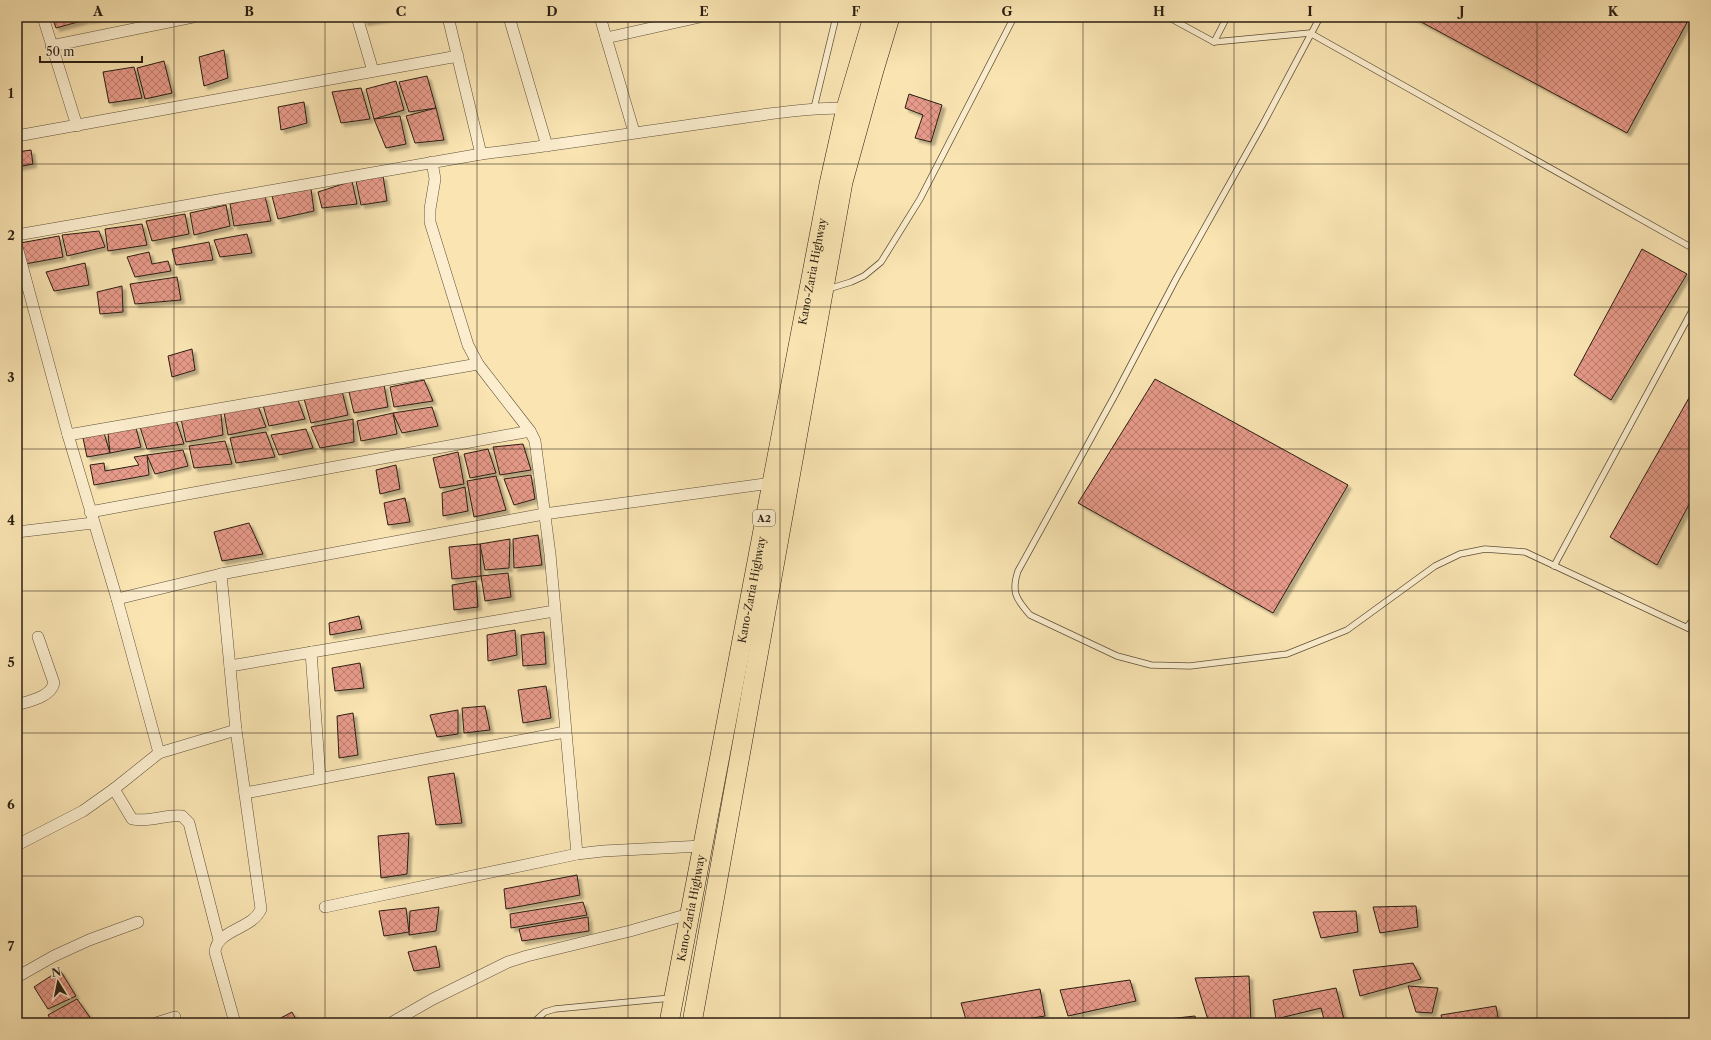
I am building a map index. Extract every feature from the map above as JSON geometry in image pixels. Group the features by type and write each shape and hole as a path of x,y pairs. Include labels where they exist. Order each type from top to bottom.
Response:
{"highway":[{"name":"Kano-Zaria Highway","path":"669,1023 828,184 846,108 873,17"},
{"name":"Kano-Zaria Highway","path":"692,1023 843,182 890,17"}],"street":[{"path":"43,17 77,126"},
{"path":"51,46 193,17"},
{"path":"357,17 373,71"},
{"path":"448,17 481,154"},
{"path":"509,17 547,146"},
{"path":"600,17 634,132"},
{"path":"606,38 700,17"},
{"path":"17,136 458,56"},
{"path":"17,234 262,193 481,154 814,108 846,108"},
{"path":"432,162 435,179 431,199 430,222 468,345 478,364 530,431 535,441 550,554 577,854"},
{"path":"17,247 68,435 117,599 159,753"},
{"path":"68,435 478,364"},
{"path":"17,532 530,431"},
{"path":"117,599 221,574 544,514 771,483"},
{"path":"221,574 236,730 261,909 259,914 247,924 219,940 216,945 215,952 235,1023"},
{"path":"230,666 554,611"},
{"path":"17,705 48,693 53,688 54,683 38,638"},
{"path":"311,652 320,778"},
{"path":"17,845 83,811 114,789 159,753 236,730"},
{"path":"246,793 565,732"},
{"path":"114,789 132,819 149,820 171,815 182,816 189,823 219,940"},
{"path":"324,907 577,854 603,850 702,846"},
{"path":"391,1023 433,999 508,962 630,931 689,914"},
{"path":"17,977 54,956 89,940 138,922"},
{"path":"156,1023 174,1017"}],"lane":[{"path":"814,108 836,17"},
{"path":"823,291 864,276 881,262 920,199 1014,17"},
{"path":"1168,17 1214,42 1310,33 1694,249"},
{"path":"1214,42 1227,17"},
{"path":"1320,17 1310,33 1263,124 1176,278 1110,405 1018,570 1013,586 1014,593 1030,615 1117,656 1151,665 1190,666 1287,654 1347,630 1435,566 1460,554 1485,549 1525,552 1694,631"},
{"path":"1554,566 1694,307"},
{"path":"1687,627 1694,618"},
{"path":"535,1023 535,1021 545,1012 555,1009 674,998"}],"building":[{"path":"52,17 84,17 85,20 56,28"},
{"path":"86,17 107,17 87,20"},
{"path":"363,17 394,17 364,22"},
{"path":"1412,17 1690,17 1627,133"},
{"path":"224,50 228,78 204,86 199,57"},
{"path":"164,61 172,93 145,99 137,68"},
{"path":"134,67 142,98 109,103 103,72"},
{"path":"427,76 436,108 409,112 399,82"},
{"path":"396,81 404,110 374,119 366,89"},
{"path":"361,88 370,119 341,123 332,92"},
{"path":"909,94 942,105 931,142 915,138 923,115 905,108"},
{"path":"304,102 307,123 281,130 278,107"},
{"path":"436,108 444,140 415,143 406,116"},
{"path":"400,116 406,144 386,148 374,119"},
{"path":"31,150 33,164 17,167 17,152"},
{"path":"383,176 387,201 361,205 356,181"},
{"path":"352,181 357,204 322,208 318,192"},
{"path":"311,189 314,211 278,219 272,196"},
{"path":"265,196 271,221 234,226 230,204"},
{"path":"226,205 230,226 194,235 190,213"},
{"path":"185,214 189,234 152,241 146,221"},
{"path":"142,224 147,245 108,251 105,229"},
{"path":"99,231 105,247 67,256 62,235"},
{"path":"247,234 252,253 220,257 214,240"},
{"path":"59,236 63,257 25,264 20,243"},
{"path":"209,242 213,260 176,265 172,249"},
{"path":"1642,249 1687,274 1611,400 1574,375"},
{"path":"149,252 152,264 168,261 171,271 135,277 127,257"},
{"path":"85,263 89,285 54,291 46,272"},
{"path":"177,277 181,300 135,304 130,284"},
{"path":"122,286 123,312 100,314 97,292"},
{"path":"192,349 195,370 172,377 168,356"},
{"path":"1155,379 1348,485 1273,613 1078,503"},
{"path":"424,380 433,401 394,407 390,387"},
{"path":"384,385 388,407 354,413 349,392"},
{"path":"1694,389 1694,495 1657,565 1610,537"},
{"path":"342,391 348,415 311,423 304,399"},
{"path":"298,400 305,419 269,426 262,402 265,406"},
{"path":"258,406 266,427 228,435 224,412"},
{"path":"432,407 438,426 402,433 393,413"},
{"path":"393,413 397,434 361,441 357,421"},
{"path":"221,414 223,435 186,442 181,419"},
{"path":"353,419 354,442 320,448 311,427"},
{"path":"176,420 184,444 147,449 140,427"},
{"path":"136,428 141,447 110,453 108,433"},
{"path":"306,429 313,448 279,455 271,435"},
{"path":"266,432 275,457 236,463 230,438"},
{"path":"104,433 110,453 87,457 83,438"},
{"path":"225,441 232,464 194,468 189,446"},
{"path":"523,444 531,470 500,475 493,447"},
{"path":"488,449 496,473 470,478 464,454"},
{"path":"183,450 188,466 155,474 147,455"},
{"path":"458,452 464,484 440,488 433,458"},
{"path":"147,455 149,475 94,485 90,465 104,463 105,471 139,465 134,457"},
{"path":"396,465 400,489 380,494 376,470"},
{"path":"531,475 535,499 514,505 504,479"},
{"path":"496,476 506,510 474,517 467,481"},
{"path":"465,487 468,511 443,516 442,493"},
{"path":"405,498 410,522 388,525 384,503"},
{"path":"249,523 263,554 222,561 214,532"},
{"path":"538,535 542,565 514,568 513,539"},
{"path":"510,539 509,568 485,570 480,544"},
{"path":"480,544 481,576 452,579 449,547"},
{"path":"508,573 511,597 485,601 481,576"},
{"path":"476,581 478,607 454,610 452,585"},
{"path":"359,616 362,629 330,635 329,623"},
{"path":"515,630 517,655 488,661 487,635"},
{"path":"544,632 546,664 523,666 521,635"},
{"path":"360,663 364,688 335,691 332,668"},
{"path":"546,686 551,718 523,723 518,690"},
{"path":"485,706 490,730 464,733 462,708"},
{"path":"458,710 458,734 437,737 430,715"},
{"path":"353,713 358,755 339,758 337,716"},
{"path":"454,773 462,823 436,825 428,777"},
{"path":"409,833 407,874 381,878 378,836"},
{"path":"577,875 580,895 506,909 504,889"},
{"path":"583,902 587,915 511,928 510,914"},
{"path":"1416,906 1418,927 1380,933 1373,907"},
{"path":"439,907 436,931 409,935 410,911"},
{"path":"406,908 409,932 384,936 379,911"},
{"path":"1356,911 1358,932 1321,938 1313,912"},
{"path":"588,917 589,931 522,941 519,929"},
{"path":"436,946 440,967 414,971 408,952"},
{"path":"1413,963 1421,979 1360,996 1353,970"},
{"path":"60,970 76,996 48,1009 34,987"},
{"path":"1249,976 1251,1023 1209,1023 1195,978"},
{"path":"1130,980 1136,1001 1068,1016 1060,990"},
{"path":"1408,986 1438,988 1432,1013 1416,1012"},
{"path":"1336,988 1345,1023 1325,1023 1321,1008 1276,1019 1273,1000"},
{"path":"1040,989 1045,1016 1002,1023 967,1023 961,1003"},
{"path":"77,999 94,1023 53,1023 48,1015"},
{"path":"1496,1006 1499,1023 1443,1023 1441,1015"},
{"path":"292,1012 298,1023 275,1023 275,1021"},
{"path":"1195,1016 1197,1023 1150,1023 1150,1021"}]}
